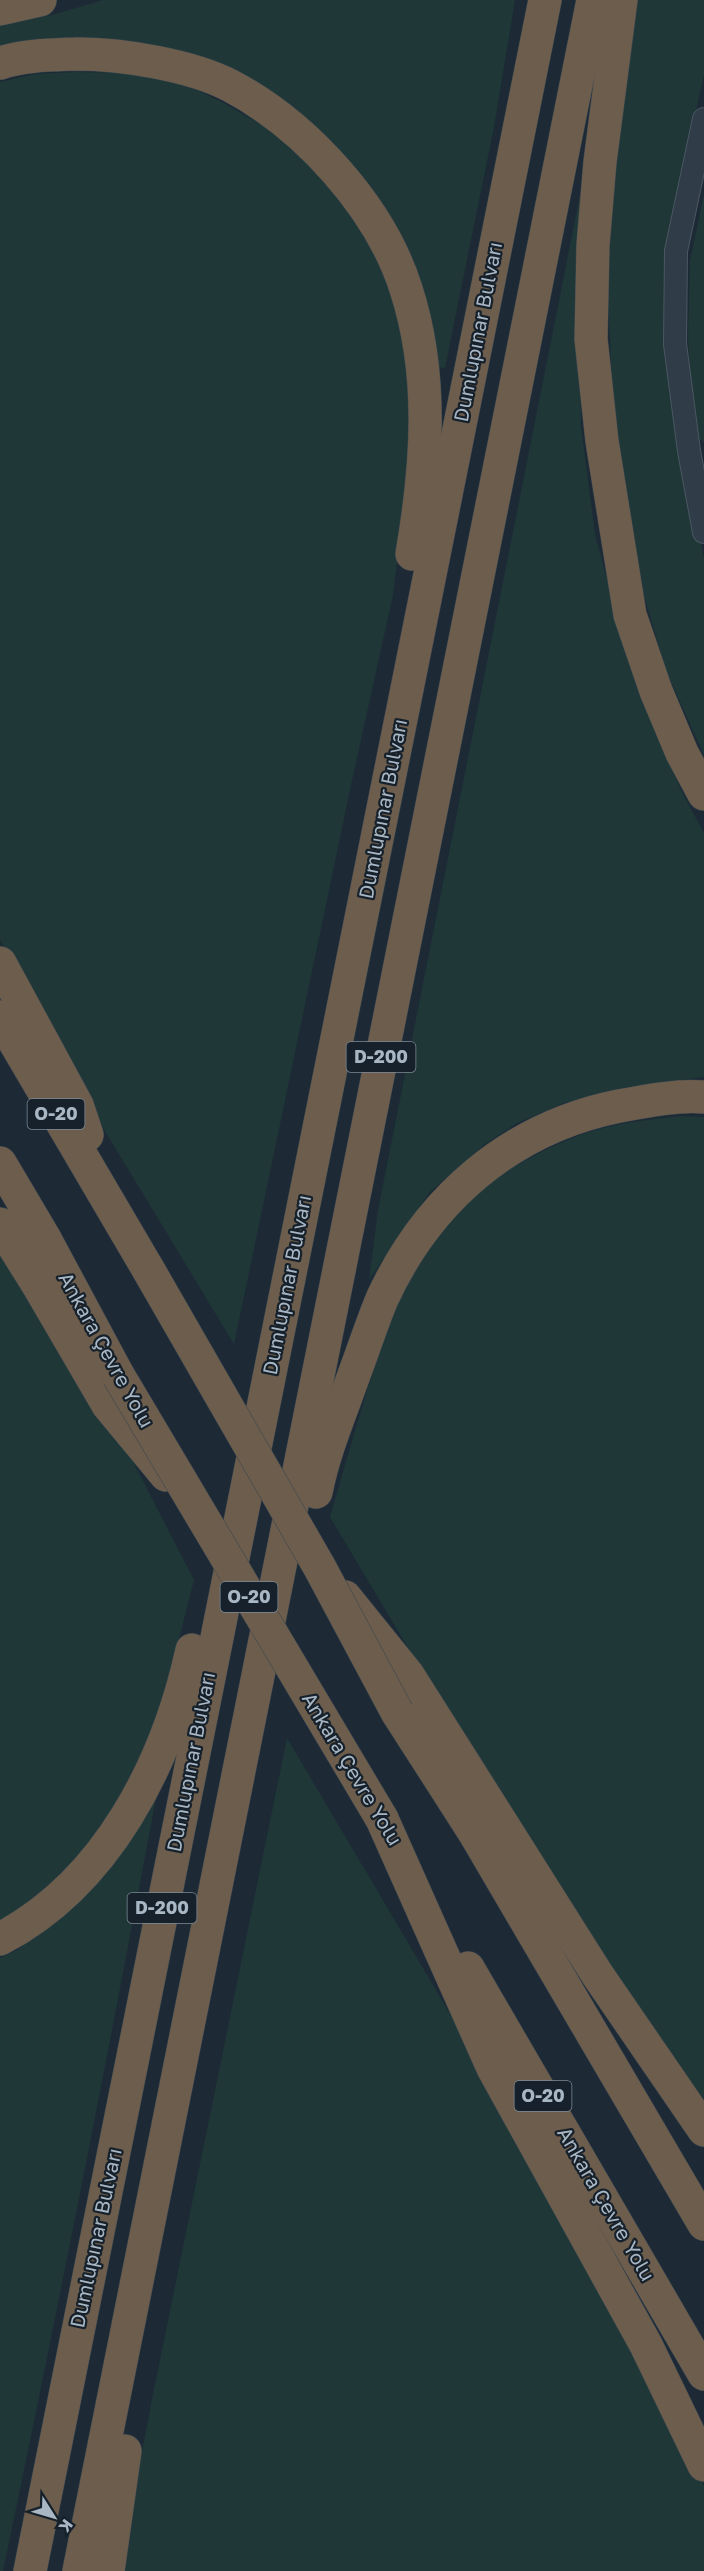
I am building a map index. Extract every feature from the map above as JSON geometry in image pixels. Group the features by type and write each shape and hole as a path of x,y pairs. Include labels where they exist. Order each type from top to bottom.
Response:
{"highway":[{"path":"0,9 40,0"},
{"name":"Dumlupınar Bulvarı","path":"30,2571 545,0"},
{"name":"D-200","path":"79,2571 593,0"},
{"path":"621,0 600,162 593,245 591,339 602,441 630,615 656,692 682,753 704,794"},
{"path":"0,63 49,55 93,54 144,59 230,86 279,118 307,140 335,168 358,198 386,243 406,288 419,346 426,401 424,456 418,514 360,830 296,1246 242,1402 184,1686 162,1749 110,1842 88,1869 57,1900 19,1929 0,1939"},
{"path":"0,963 77,1105 112,1211"},
{"name":"O-20","path":"0,1017 320,1568 397,1712 474,1832 704,2224"},
{"path":"108,2571 170,2115 270,1711 322,1460 382,1299 412,1247 442,1205 475,1173 510,1148 554,1125 601,1110 646,1101 691,1096 704,1097"},
{"name":"Ankara Çevre Yolu","path":"0,1163 45,1239 113,1390 205,1523 382,1818 704,2374"},
{"path":"0,1224 38,1285 113,1390"},
{"path":"320,1568 408,1675 597,1974 704,2130"},
{"path":"382,1818 493,2068 646,2345 704,2465"}],"street":[{"path":"704,119 676,251 675,344 689,451 704,532"}],"green space":[{"path":"103,0 515,0 494,127 445,368 437,367 387,215 357,169 320,131 285,103 0,49 0,25 52,15"},
{"path":"633,0 704,0 704,75 676,200 666,267 669,391 704,558 704,755 667,673 633,559 613,412 607,269 608,186"},
{"path":"135,73 188,86 222,102 267,128 307,161 335,190 379,257 412,367 411,449 393,595 234,1344 100,1123 0,940 0,82 35,74"},
{"path":"582,185 579,308 581,426 595,534 621,632 656,735 704,833 704,1077 628,1087 564,1103 517,1123 484,1145 429,1193 369,1280 378,1210"},
{"path":"704,194 704,442 693,436 688,337 690,261"},
{"path":"681,1116 704,1117 704,2109 686,2086 431,1686 330,1517 394,1300 417,1259 434,1235 476,1194 524,1161 550,1148 603,1128"},
{"path":"0,1245 114,1425 194,1580 150,1753 100,1833 39,1897 0,1923"},
{"path":"287,1738 459,2029 659,2393 704,2486 704,2571 125,2571 129,2521 152,2399"},
{"path":"159,1782 64,2276 3,2571 0,2571 0,1958 17,1950 39,1934"}]}
